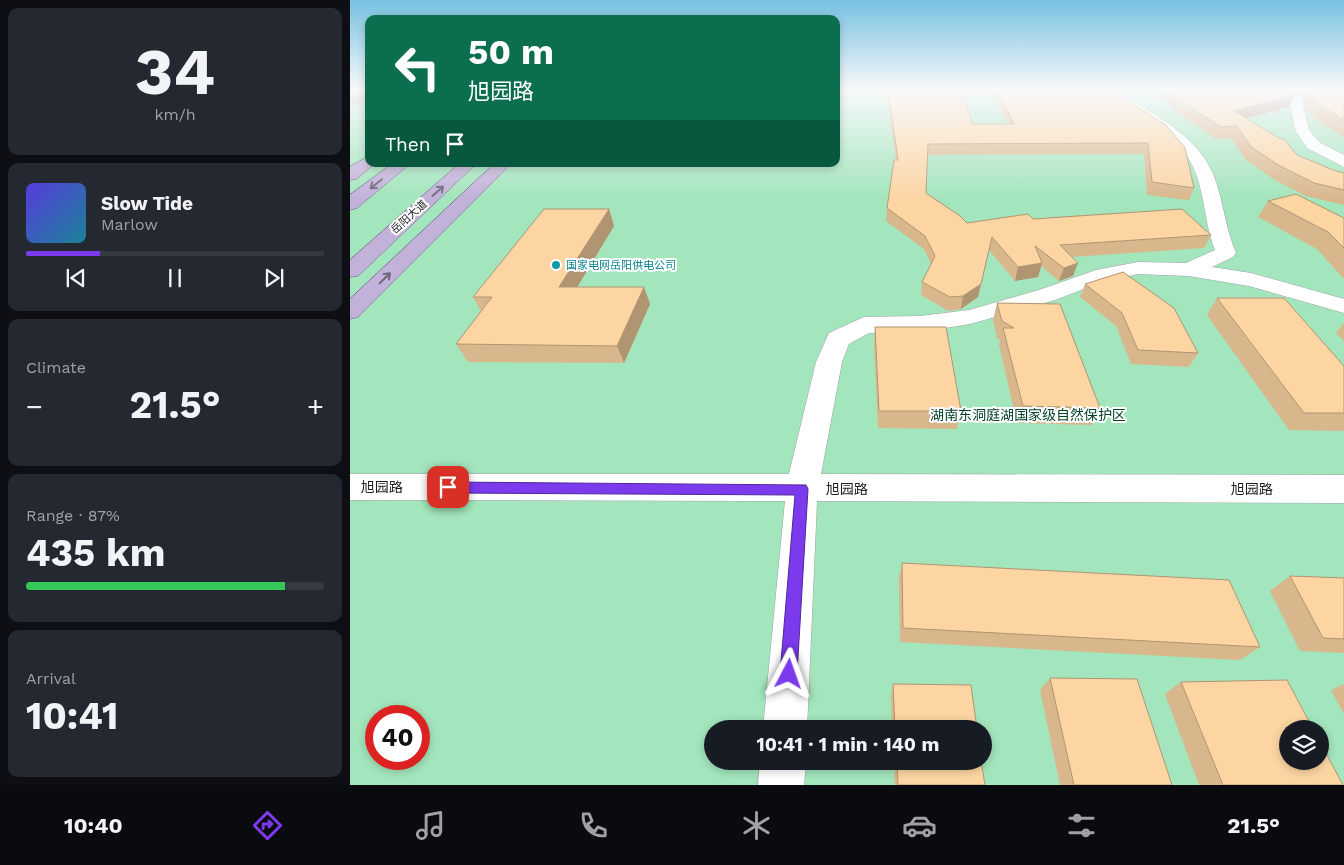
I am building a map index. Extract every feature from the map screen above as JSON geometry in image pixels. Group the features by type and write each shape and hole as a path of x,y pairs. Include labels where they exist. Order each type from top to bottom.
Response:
{"main road":[{"path":"350,174 365,164"},
{"path":"350,204 398,167"},
{"name":"岳阳大道","path":"350,271 465,167"},
{"path":"350,312 500,167"}],"street":[{"path":"1162,126 1196,155 1205,174 1219,238 1226,253 1289,290"},
{"path":"1301,126 1302,130 1313,145 1344,162"},
{"path":"1189,270 1226,253"},
{"path":"786,720 802,489 829,362 838,339 864,325 920,324 970,317 1047,295 1096,277 1138,268 1189,270 1251,280 1344,306"},
{"name":"旭园路","path":"350,487 1344,489"},
{"path":"781,785 782,770"}],"green space":[{"name":"湖南东洞庭湖国家级自然保护区","path":"350,126 365,126 365,167 840,167 840,126 1344,126 1344,785 350,785"}],"building":[{"path":"893,126 1167,126 1185,148 1194,188 1152,182 1148,143 928,144 926,193 960,216 967,223 1028,214 1033,219 1182,209 1211,235 1060,245 1078,263 1064,268 1035,246 1042,263 1018,267 992,237 981,284 963,296 950,297 922,282 935,256 925,236 887,208 894,160 898,160"},
{"path":"1219,126 1258,126 1284,139 1297,155 1344,173 1344,190 1314,183 1280,166 1251,147 1237,126"},
{"path":"1296,194 1344,218 1344,248 1328,232 1268,201"},
{"name":"国家电网岳阳供电公司","path":"544,209 609,209 559,287 644,287 617,346 456,344 492,297 473,297"},
{"path":"1123,272 1174,308 1198,353 1138,350 1122,313 1085,284"},
{"path":"1217,298 1284,298 1344,366 1344,413 1304,413"},
{"path":"997,303 1060,304 1100,408 1023,406 1003,328 1014,328 1002,321"},
{"path":"875,327 946,327 961,411 879,411"},
{"path":"902,563 1229,580 1260,647 903,628"},
{"path":"1290,576 1344,578 1344,639 1323,638"},
{"path":"1050,678 1137,679 1172,785 1074,785"},
{"path":"1287,680 1308,720 1279,720 1279,770 1329,770 1329,759 1343,785 1223,785 1181,682"},
{"path":"893,684 971,685 976,720 895,720"},
{"path":"897,770 982,770 985,785 898,785"}],"place":[{"name":"国家电网岳阳供电公司","path":"556,265"}],"route":[{"path":"448,487 802,489 789,674"}]}
